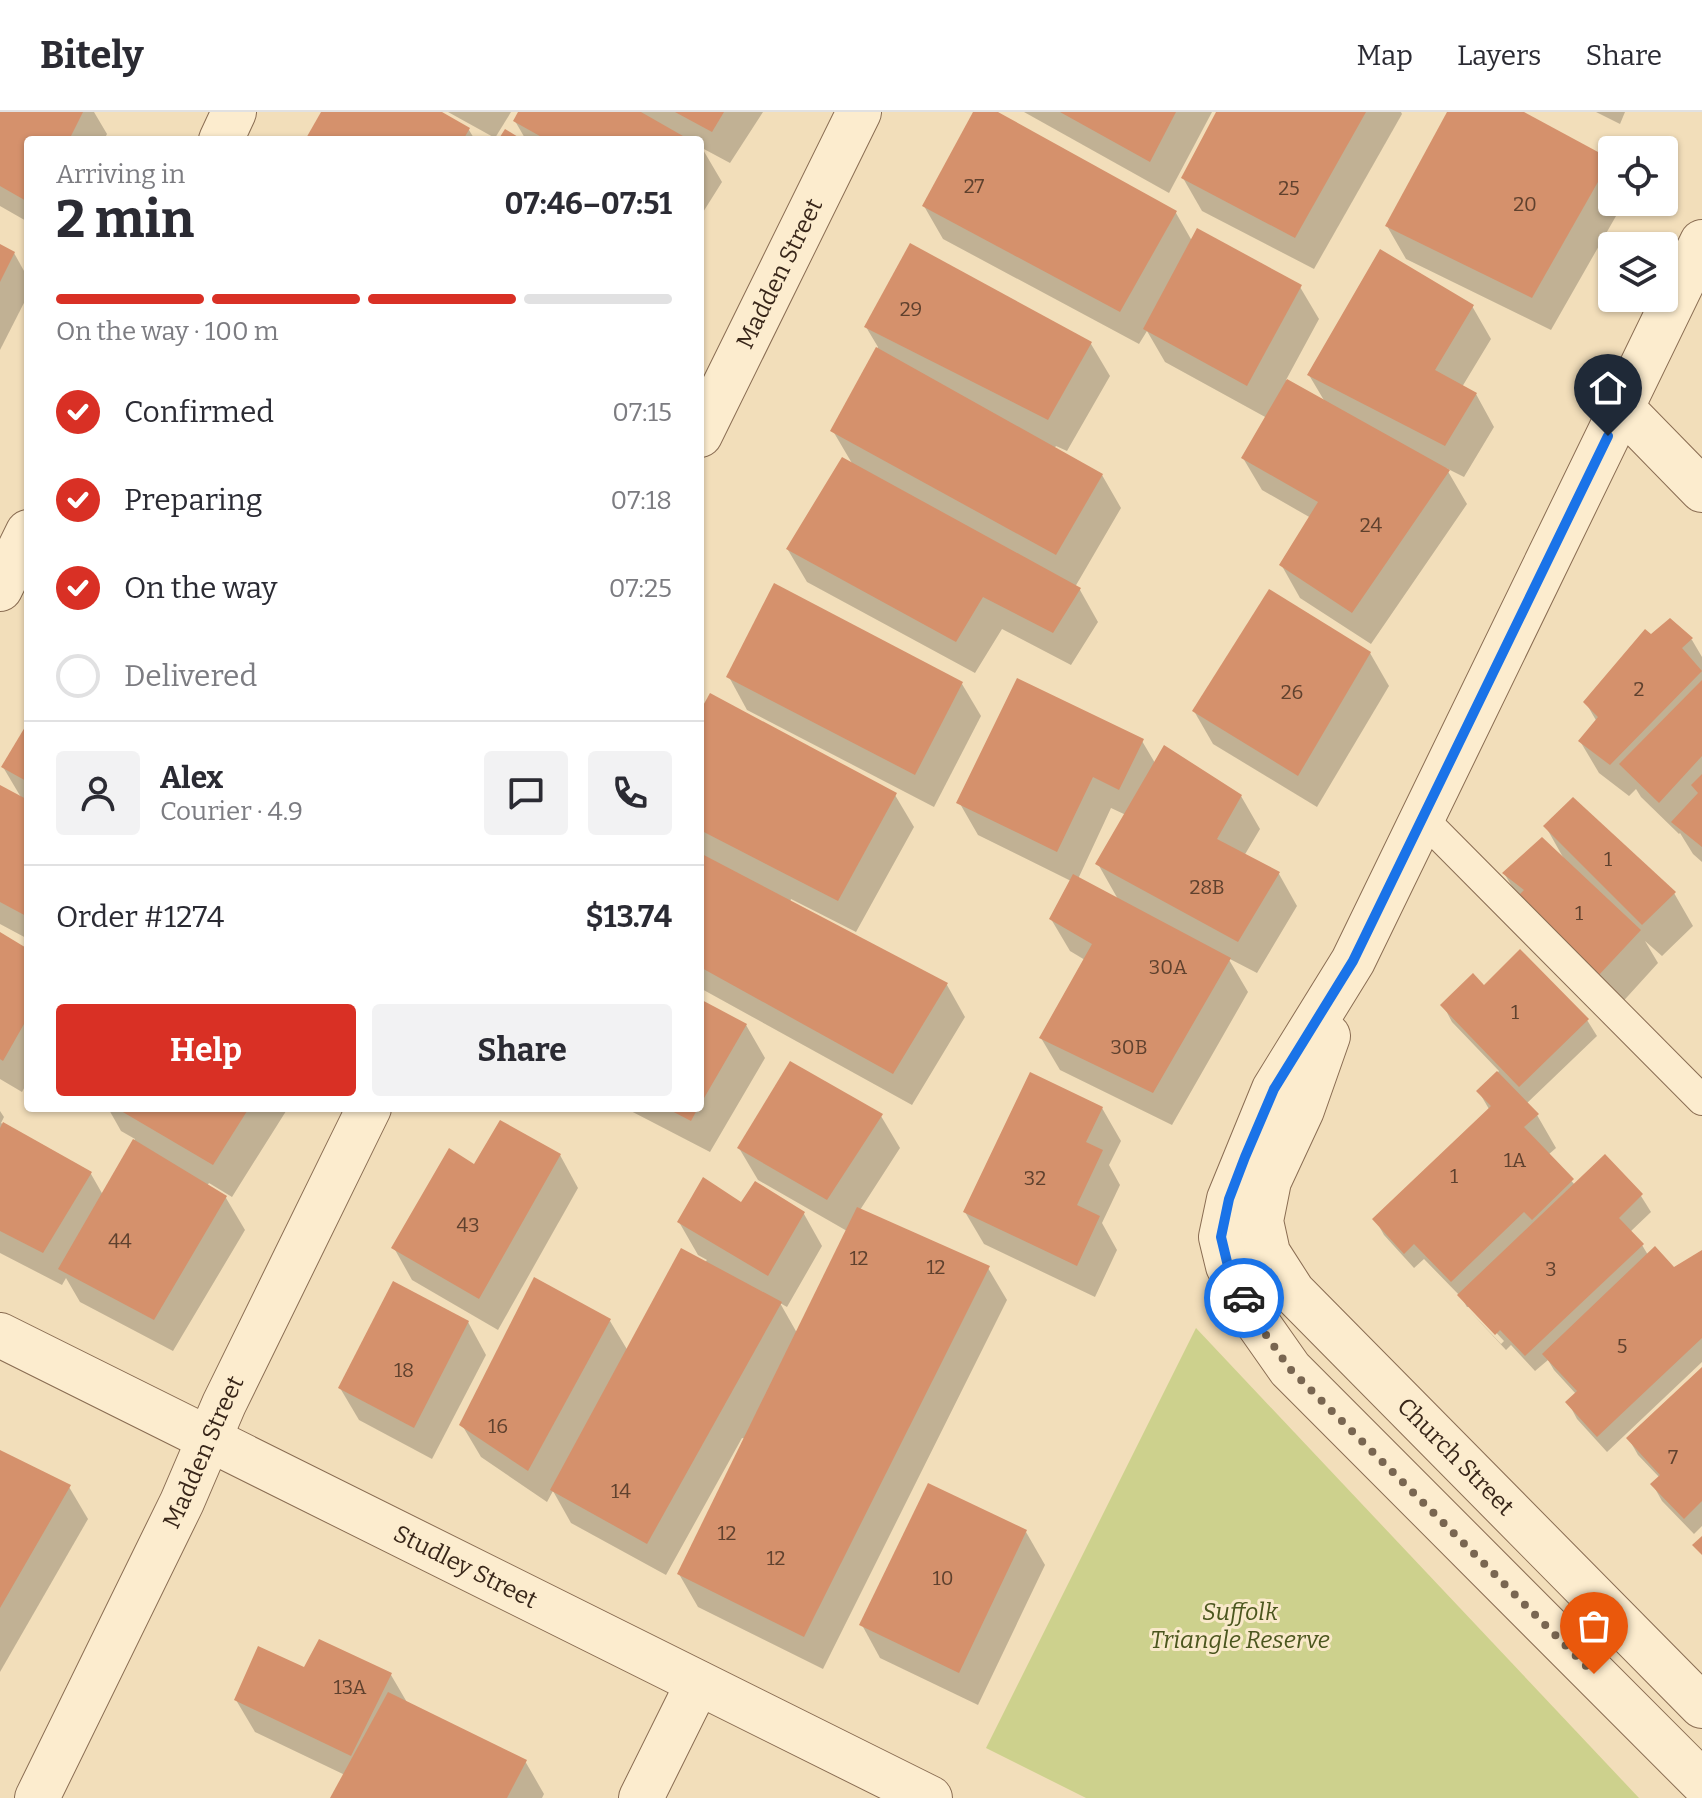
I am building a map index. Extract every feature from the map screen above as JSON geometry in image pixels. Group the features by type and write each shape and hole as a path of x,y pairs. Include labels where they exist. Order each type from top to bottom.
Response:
{"street":[{"path":"223,136 234,112"},
{"name":"Madden Street","path":"704,427 859,112"},
{"path":"1702,242 1353,961 1302,1110 1257,1169 1229,1199 1221,1237 1228,1266 1250,1312 1290,1369 1702,1782"},
{"path":"1622,408 1702,490"},
{"path":"0,589 24,540"},
{"name":"Madden Street","path":"37,1798 175,1516 229,1393 367,1112"},
{"name":"Church Street","path":"1257,1169 1261,1221 1268,1253 1293,1292 1702,1706"},
{"name":"Studley Street","path":"0,1335 930,1798"},
{"path":"641,1798 698,1683"}],"lane":[{"path":"1422,818 1702,1100"}],"green space":[{"name":"Suffolk Triangle Reserve","path":"1196,1328 1639,1798 1086,1798 986,1748"}],"building":[{"path":"0,112 83,112 71,136 24,136 24,200 0,186"},
{"path":"321,112 442,112 470,128 465,136 307,136"},
{"path":"518,112 641,112 683,136 540,136 513,121"},
{"path":"675,112 724,112 712,132"},
{"path":"973,112 998,112 1177,211 1120,312 922,206"},
{"path":"1060,112 1176,112 1150,162"},
{"path":"1216,112 1366,112 1295,238 1181,178"},
{"path":"1447,112 1524,112 1598,152 1598,182 1532,298 1385,226"},
{"path":"505,129 516,136 501,136"},
{"path":"1197,228 1302,285 1247,386 1143,329"},
{"path":"910,243 1092,342 1048,420 864,327"},
{"path":"0,244 15,252 0,282"},
{"path":"1380,249 1474,305 1435,370 1477,393 1445,446 1307,375"},
{"path":"876,347 1103,474 1056,555 830,431"},
{"path":"1287,379 1450,470 1352,613 1279,565 1318,502 1241,458"},
{"path":"842,457 1081,588 1053,633 983,597 956,642 786,549"},
{"path":"774,583 963,682 915,775 726,677"},
{"path":"1269,589 1371,652 1298,776 1192,711"},
{"path":"1670,618 1693,638 1682,648 1702,671 1610,765 1578,741 1598,717 1583,702 1645,629 1651,634"},
{"path":"1017,678 1144,739 1119,790 1093,777 1057,852 956,803"},
{"path":"1702,680 1702,756 1659,803 1619,764"},
{"path":"710,693 897,793 838,901 704,832 704,704"},
{"path":"24,729 24,780 1,767"},
{"path":"1164,745 1242,795 1217,839 1280,872 1238,942 1095,864"},
{"path":"1702,774 1702,847 1671,822 1698,793 1691,785"},
{"path":"0,785 24,798 24,915 0,902"},
{"path":"1573,797 1676,892 1642,925 1543,826"},
{"path":"1542,837 1641,930 1598,976 1518,896 1524,890 1502,873"},
{"path":"704,855 948,983 893,1074 704,969"},
{"path":"1073,874 1231,958 1153,1093 1039,1038 1092,944 1049,919"},
{"path":"0,932 24,947 24,1024 3,1061 0,1059"},
{"path":"1520,949 1589,1019 1519,1087 1440,1005 1473,973 1484,985"},
{"path":"704,1001 747,1024 704,1098"},
{"path":"790,1061 883,1114 827,1200 737,1148"},
{"path":"1497,1071 1539,1114 1524,1127 1574,1179 1532,1220 1524,1212 1451,1282 1414,1244 1404,1254 1372,1219 1491,1106 1476,1091"},
{"path":"1030,1072 1103,1107 1086,1142 1103,1150 1077,1205 1100,1216 1077,1266 963,1212"},
{"path":"123,1112 246,1112 213,1165"},
{"path":"674,1112 696,1112 691,1121"},
{"path":"500,1120 561,1154 479,1299 391,1248 449,1148 474,1164"},
{"path":"3,1122 92,1172 43,1253 0,1231 0,1128"},
{"path":"133,1139 227,1196 154,1320 58,1269"},
{"path":"1605,1154 1643,1194 1619,1218 1644,1244 1525,1356 1500,1330 1495,1335 1457,1295"},
{"path":"703,1177 741,1202 755,1181 805,1212 768,1276 677,1222"},
{"path":"857,1207 990,1266 804,1637 677,1574"},
{"path":"1655,1246 1674,1267 1702,1250 1702,1338 1597,1437 1565,1402 1577,1391 1542,1354"},
{"path":"681,1248 782,1302 647,1544 550,1490"},
{"path":"534,1277 611,1319 528,1471 459,1425"},
{"path":"393,1281 469,1321 414,1428 338,1388"},
{"path":"1702,1367 1702,1501 1684,1519 1650,1484 1660,1475 1626,1438"},
{"path":"0,1450 71,1485 0,1608"},
{"path":"928,1483 1027,1530 959,1673 859,1625"},
{"path":"1702,1536 1702,1555 1692,1545"},
{"path":"319,1639 392,1673 351,1756 234,1700 258,1646 304,1667"},
{"path":"388,1692 527,1760 507,1798 330,1798"}],"way so far":[{"path":"1244,1298 1250,1312 1290,1369 1594,1674"}],"route":[{"path":"1244,1298 1228,1266 1221,1237 1229,1199 1245,1157 1274,1089 1353,961 1608,436"}]}
